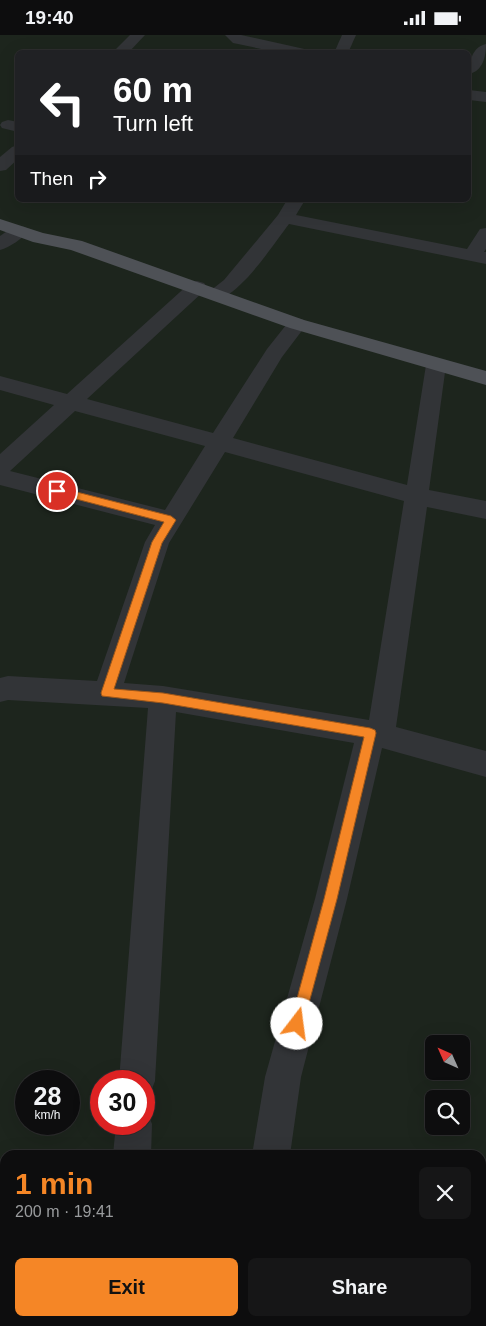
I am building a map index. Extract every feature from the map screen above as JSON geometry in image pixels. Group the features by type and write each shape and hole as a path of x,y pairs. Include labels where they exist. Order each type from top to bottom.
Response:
{"main road":[{"path":"51,222 60,225 75,245"},
{"path":"0,224 39,238 75,245 297,324 436,365 486,377"}],"street":[{"path":"122,50 138,35"},
{"path":"232,35 238,40 289,50"},
{"path":"342,50 349,35"},
{"path":"471,67 486,48"},
{"path":"471,95 486,97"},
{"path":"0,166 15,152"},
{"path":"0,467 72,402 207,291 231,284 285,218 295,202"},
{"path":"285,218 479,256 486,233"},
{"path":"0,244 19,231"},
{"path":"106,693 157,542 274,354 297,324"},
{"path":"272,1150 283,1077 376,734 417,497 436,365"},
{"path":"0,383 219,441 417,497 486,510"},
{"path":"0,477 171,520"},
{"path":"3,682 163,698 376,734 486,764"},
{"path":"138,1070 163,698"},
{"path":"132,1150 133,1135"}],"shaded area":[{"path":"0,35 486,35 486,1150 0,1150"}],"route":[{"path":"57,491 171,520 157,542 106,693 163,698 370,733 331,899 297,1024"}]}
